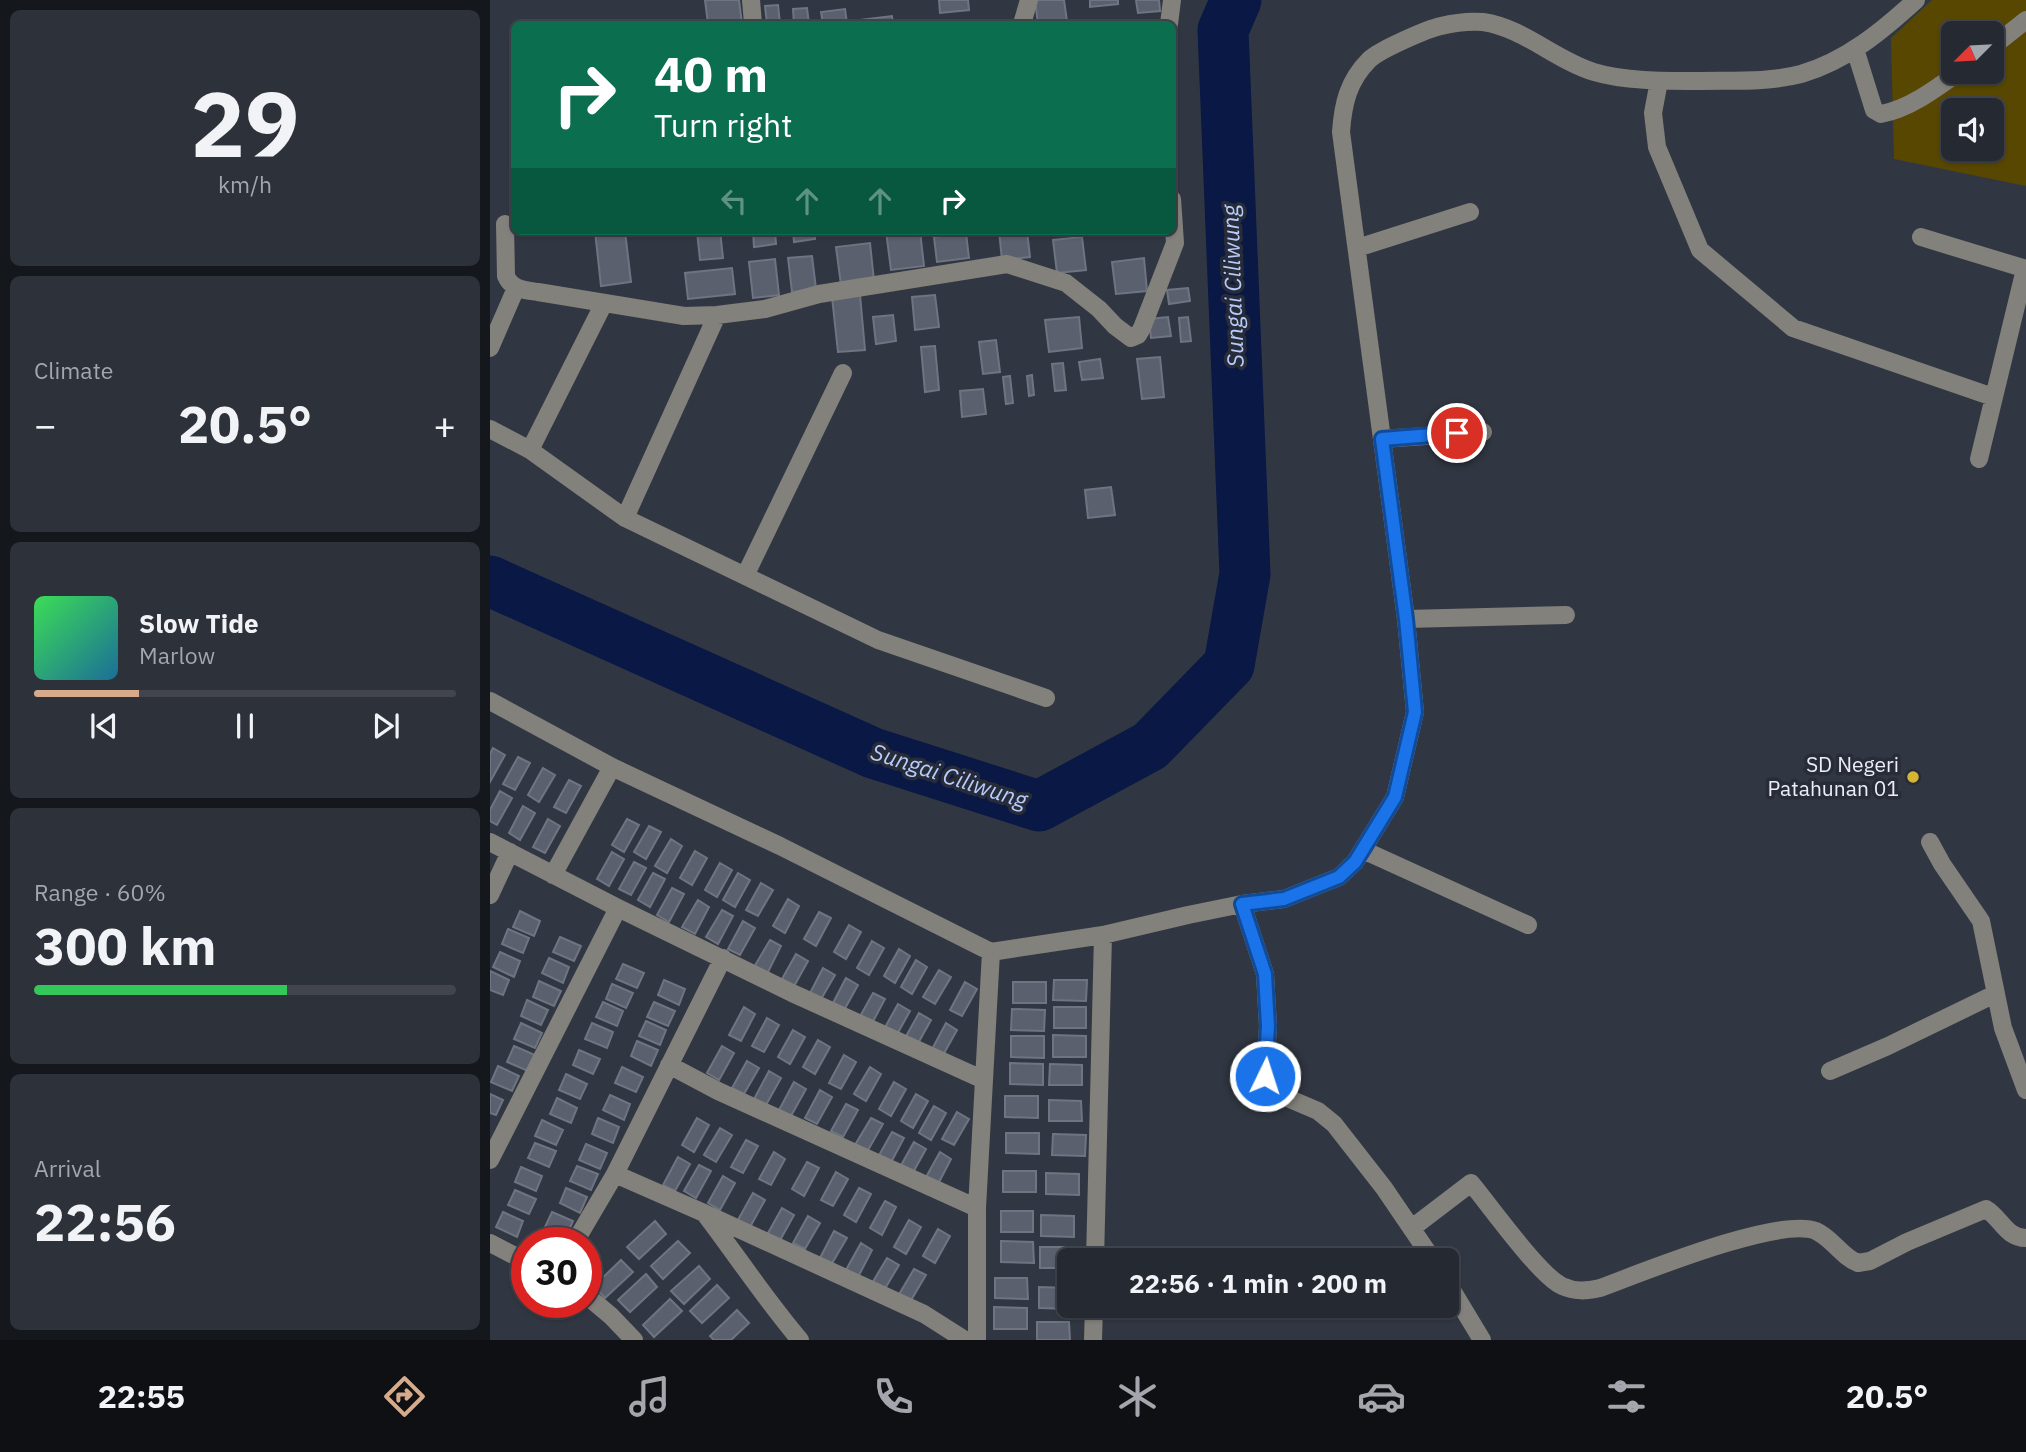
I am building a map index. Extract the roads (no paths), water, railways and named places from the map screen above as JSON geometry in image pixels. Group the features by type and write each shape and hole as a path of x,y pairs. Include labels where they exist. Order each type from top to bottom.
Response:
{"street":[{"path":"751,0 753,21"},
{"path":"1023,21 1029,0"},
{"path":"1170,21 1172,0"},
{"path":"490,701 612,767 780,846 991,952 1103,936 1242,904 1284,899 1339,877 1355,862 1395,797 1415,712 1406,619 1341,132 1343,106 1353,82 1370,58 1441,25 1480,22 1507,27 1552,53 1595,72 1659,81 1763,79 1800,74 1855,49 1880,34 1916,0"},
{"path":"2004,37 2026,20"},
{"path":"1855,49 1874,110 1881,114 1903,106 1943,84"},
{"path":"1659,81 1653,113 1657,147 1700,250 1793,328 1993,397"},
{"path":"1357,248 1470,212"},
{"path":"505,224 506,276 516,288 684,316 717,315 765,309 819,293 1007,264 1066,283 1131,338 1138,335 1142,328 1175,243 1174,235"},
{"path":"1921,237 2026,269 1979,459"},
{"path":"490,348 496,319 516,288"},
{"path":"530,450 604,303"},
{"path":"625,518 717,315"},
{"path":"745,576 843,373"},
{"path":"490,429 530,450 625,518 878,640 1046,698"},
{"path":"1382,439 1483,432"},
{"path":"1406,619 1566,615"},
{"path":"553,875 612,767"},
{"path":"490,842 792,993 984,1080"},
{"path":"1930,842 1981,921 2003,1028 2026,1090"},
{"path":"1363,850 1528,925"},
{"path":"490,895 510,852"},
{"path":"1242,904 1265,974 1268,1026 1265,1076 1269,1085 1278,1094 1318,1111 1334,1124 1384,1188 1425,1248"},
{"path":"490,1160 618,908"},
{"path":"1095,1248 1103,936"},
{"path":"976,1340 977,1208 991,952"},
{"path":"584,1227 615,1174 723,958"},
{"path":"1830,1071 1995,994"},
{"path":"669,1065 718,1091 977,1208"},
{"path":"615,1174 924,1314 965,1340"},
{"path":"1412,1228 1471,1183 1545,1273 1562,1286 1581,1292 1726,1242 1797,1228 1814,1230 1858,1263 1870,1261 1907,1242 1986,1209 2008,1232 2018,1238 2026,1238"},
{"path":"704,1213 740,1259 761,1292 800,1340"},
{"path":"490,1243 511,1254"},
{"path":"1459,1302 1482,1340"},
{"path":"602,1308 634,1340"},
{"path":"1093,1340 1094,1318"}],"waterway":[{"name":"Sungai Ciliwung","path":"490,581 873,753 1039,806 1150,746 1229,665 1245,574 1223,30 1236,0"}],"place":[{"name":"SD Negeri Patahunan 01","path":"1913,777"}]}
